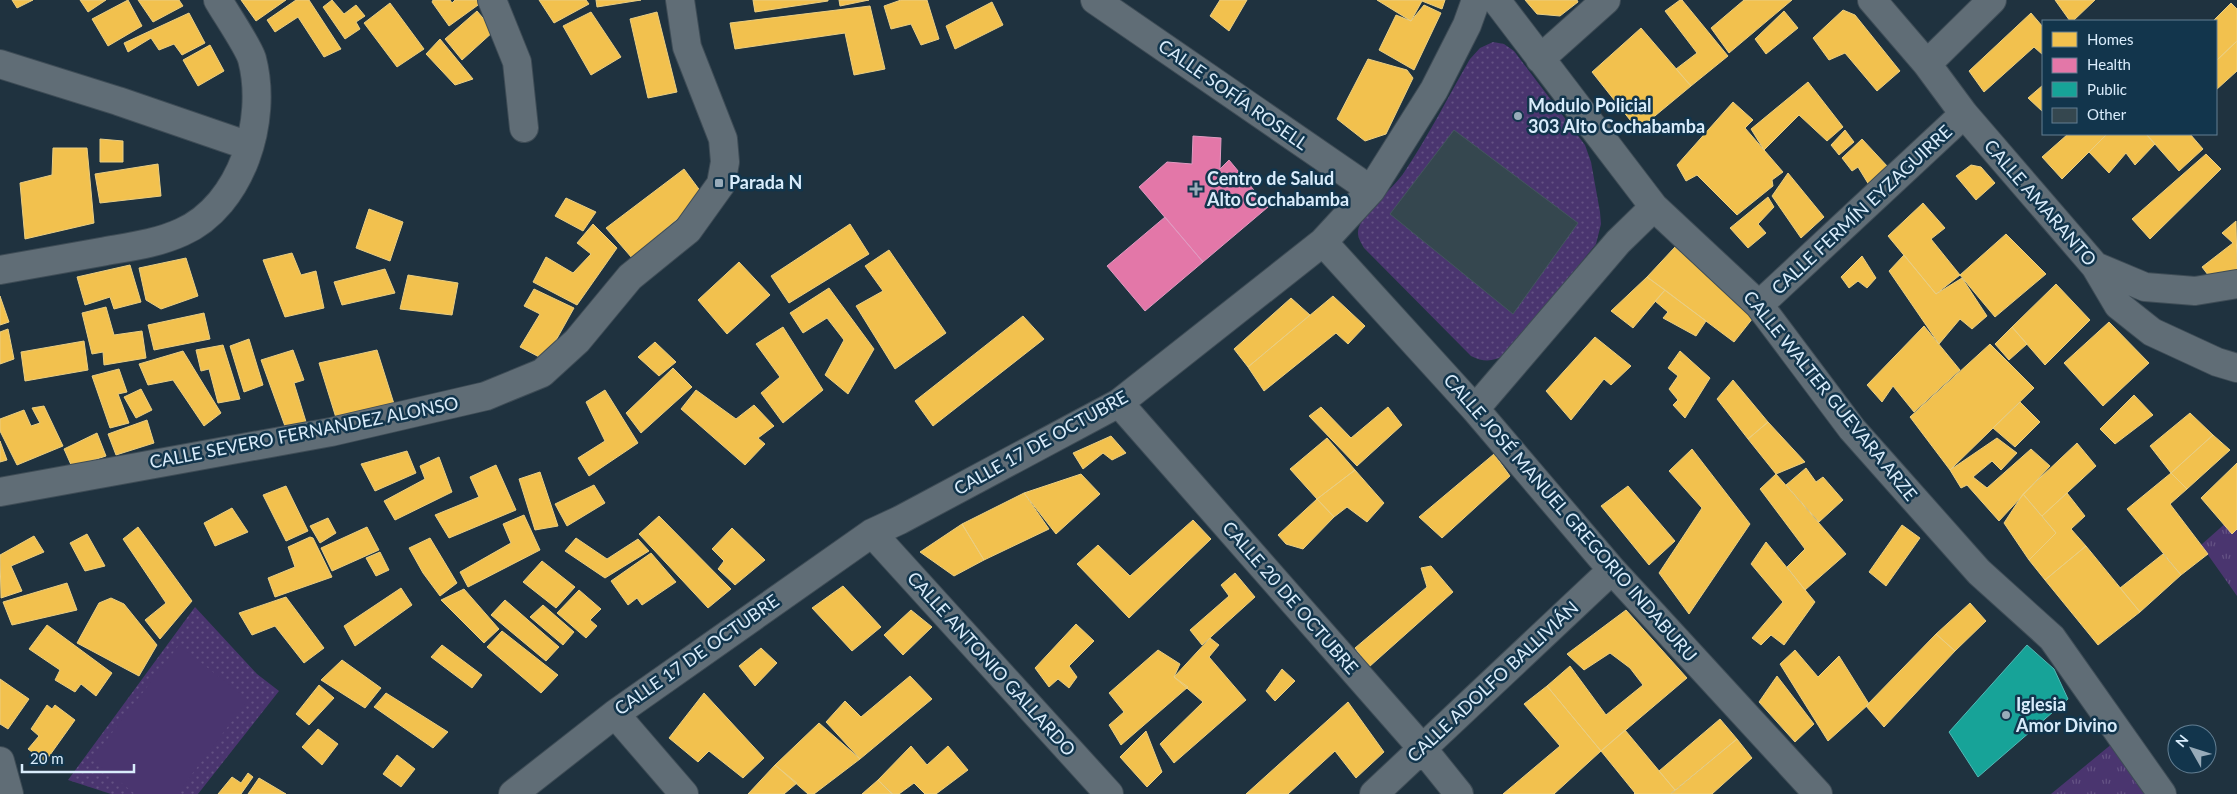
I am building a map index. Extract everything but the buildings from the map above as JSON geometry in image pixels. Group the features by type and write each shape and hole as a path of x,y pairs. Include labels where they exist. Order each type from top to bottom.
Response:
{"street":[{"path":"0,270 151,243 183,232 212,213 236,181 249,146 257,102 252,58 218,0"},
{"path":"492,0 517,62 524,128"},
{"name":"CALLE SEVERO FERNANDEZ ALONSO","path":"0,492 331,432 486,396 542,373 577,340 630,277 688,230 721,184 725,162 722,139 687,47 680,0"},
{"name":"CALLE SOFÍA ROSELL","path":"1095,0 1371,190"},
{"name":"CALLE 17 DE OCTUBRE","path":"513,794 615,714 872,533 900,520 1119,403 1323,242 1371,190 1434,90 1468,25 1476,0"},
{"name":"CALLE WALTER GUEVARA ARZE","path":"1496,0 1654,207 1759,305 1852,429 1979,572 2052,638 2162,794"},
{"path":"1540,59 1606,0"},
{"name":"CALLE AMARANTO","path":"1872,0 1927,64 1964,114 2096,266 2118,305 2152,332 2218,362 2237,368"},
{"path":"1927,64 1992,0"},
{"path":"0,64 118,101 249,146"},
{"name":"CALLE FERMÍN EYZAGUIRRE","path":"1759,305 1964,114"},
{"path":"1475,409 1618,242 1654,207"},
{"name":"CALLE JOSÉ MANUEL GREGORIO INDABURU","path":"1323,242 1475,409 1612,570 1818,794"},
{"path":"2096,266 2146,287 2195,291 2237,284"},
{"name":"CALLE 20 DE OCTUBRE","path":"1119,403 1422,748 1459,794"},
{"name":"CALLE ANTONIO GALLARDO","path":"872,533 1108,794"},
{"name":"CALLE ADOLFO BALLIVIÁN","path":"1374,794 1612,570"},
{"path":"615,714 684,794"},
{"path":"1,762 9,794"}],"green space":[{"path":"1493,42 1504,44 1514,51 1585,145 1591,162 1601,224 1596,244 1506,355 1493,360 1485,360 1471,356 1364,248 1358,233 1362,220 1403,174 1470,59 1480,48"},
{"path":"2237,513 2237,596 2201,545"},
{"path":"195,607 257,674 279,691 198,794 111,794 68,780"},
{"path":"179,645 248,700 177,794 135,794 92,759"},
{"path":"2113,743 2146,794 2051,794"}],"place":[{"name":"Modulo Policial 303 Alto Cochabamba","path":"1518,116"},
{"name":"Parada N","path":"719,183"},
{"name":"Centro de Salud Alto Cochabamba","path":"1196,189"},
{"name":"Iglesia Amor Divino","path":"2006,715"}]}
